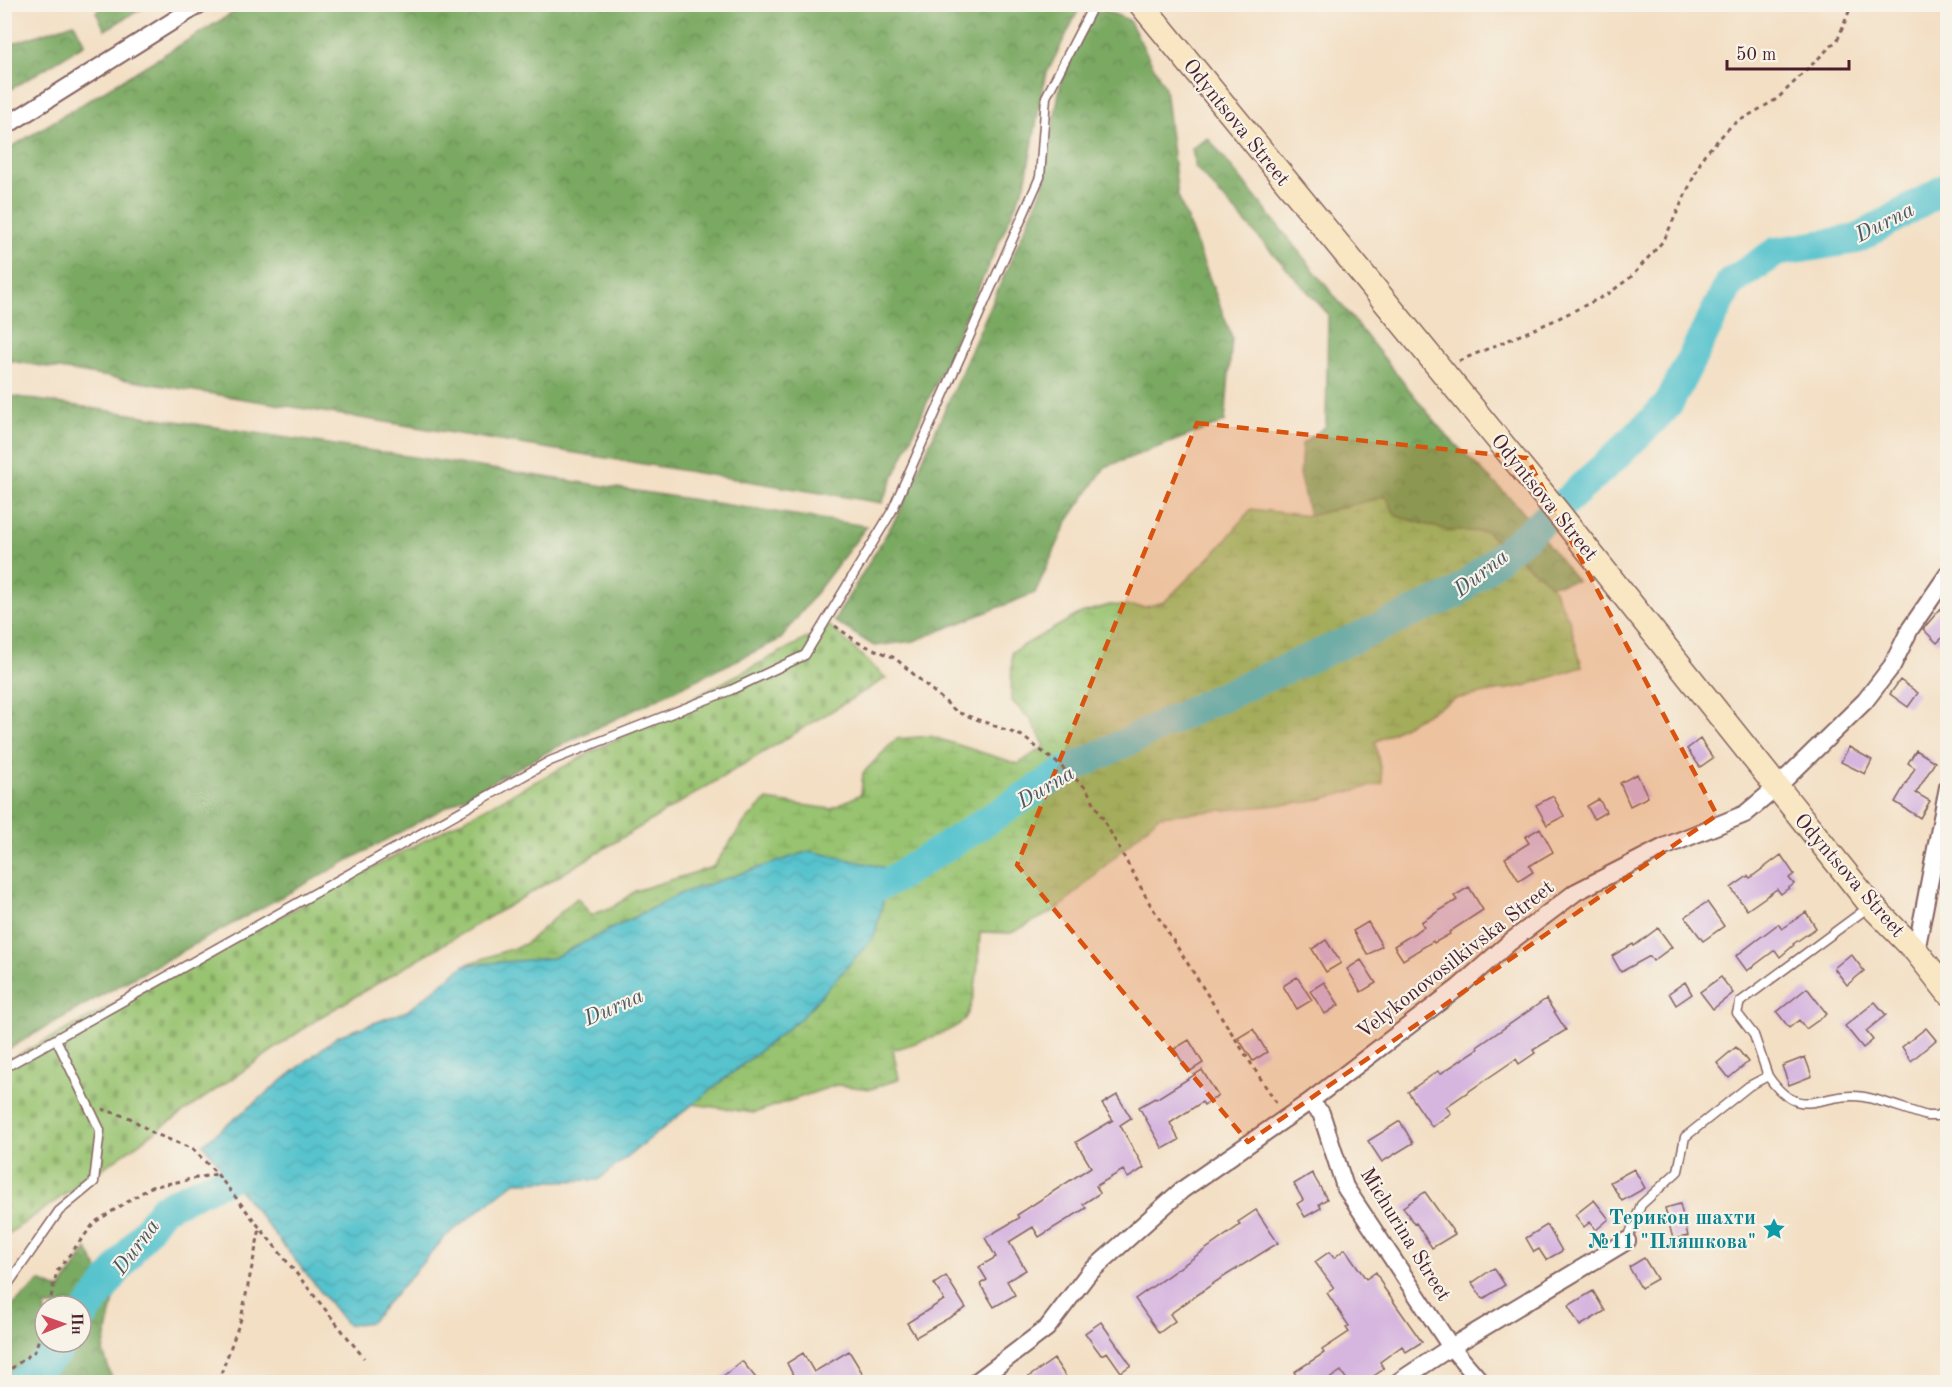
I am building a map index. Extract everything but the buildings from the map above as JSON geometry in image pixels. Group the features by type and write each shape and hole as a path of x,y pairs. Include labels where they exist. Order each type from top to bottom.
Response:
{"main road":[{"name":"Odyntsova Street","path":"1141,4 1556,510 1871,905 1916,951 1947,992"}],"street":[{"path":"4,127 200,4"},
{"name":"Velykonovosilkivska Street","path":"976,1383 1047,1328 1088,1274 1182,1190 1308,1102 1459,987 1510,942 1576,892 1664,847 1745,814 1776,788 1865,701 1892,666 1910,629 1947,574"},
{"path":"1916,951 1947,787"},
{"name":"Michurina Street","path":"1308,1102 1322,1113 1345,1187 1450,1347 1481,1383"},
{"path":"1398,1383 1450,1347 1627,1241"}],"lane":[{"path":"4,1068 550,761 731,690 805,654 892,511 1040,177 1046,97 1094,4"},
{"path":"1871,905 1740,1002 1737,1013 1754,1035 1768,1076 1777,1090 1793,1102 1813,1102 1848,1096 1864,1098 1927,1116 1936,1116 1947,1111"},
{"path":"4,1290 59,1211 94,1182 100,1130 56,1039"},
{"path":"1627,1241 1641,1205 1678,1171 1685,1137 1749,1086 1768,1076"}],"path":[{"path":"1443,372 1466,357 1497,346 1608,294 1631,277 1664,240 1704,155 1732,125 1777,99 1838,39 1852,4"},
{"path":"827,619 859,643 895,658 957,712 1022,736 1086,788 1150,904 1286,1118"},
{"path":"103,1109 130,1118 153,1133 193,1149 217,1174 364,1358"},
{"path":"52,1294 57,1271 95,1222 151,1187 217,1174"},
{"path":"218,1383 241,1319 260,1228"},
{"path":"4,1374 33,1352"}],"highlighted area":[{"path":"1197,423 1527,458 1717,815 1248,1142 1017,865"}],"green space":[{"path":"105,4 148,5 105,30 96,12"},
{"path":"246,5 1081,5 1045,77 1025,184 882,503 5,360 5,151"},
{"path":"1104,10 1129,20 1165,88 1178,196 1232,337 1225,422 1105,467 1068,521 1035,593 914,641 874,646 834,621 899,513 1042,190 1061,81 1091,15"},
{"path":"74,23 85,44 5,93 5,46"},
{"path":"1208,138 1444,433 1518,506 1577,581 1551,585 1485,531 1449,531 1396,516 1386,496 1309,516 1300,478 1302,444 1326,426 1328,314 1195,167 1192,148"},
{"path":"5,395 867,526 781,639 549,751 100,996 5,1051"},
{"path":"1386,496 1396,516 1449,531 1485,531 1551,585 1569,619 1582,667 1524,686 1454,699 1375,742 1383,783 1310,802 1159,816 1058,909 1011,933 980,932 974,993 967,1015 962,1022 949,1030 893,1050 899,1079 871,1089 836,1085 754,1113 693,1104 598,1180 465,965 525,944 577,898 591,915 615,906 635,891 713,867 743,824 766,800 831,809 861,794 863,773 896,739 930,736 1018,764 1045,746 1031,720 1011,700 1012,652 1081,613 1110,605 1145,607 1164,602 1220,547 1251,509 1309,516"},
{"path":"830,626 886,678 322,1016 5,1236 5,1062"},
{"path":"87,1249 114,1299 103,1351 113,1382 5,1382 5,1302 10,1308 40,1281 60,1290"}],"water":[{"path":"810,851 891,869 874,937 802,1017 598,1180 515,1182 445,1237 371,1322 347,1325 203,1144 338,1036 407,1011 465,965 553,958 682,893"}],"waterway":[{"name":"Durna","path":"852,898 894,879 1066,771 1210,702 1455,594 1556,510 1668,405 1730,283 1776,252 1857,239 1948,187"},
{"name":"Durna","path":"93,1303 163,1208 266,1161"},
{"name":"Durna","path":"22,1382 55,1354"}],"place":[{"name":"Терикон шахти №11 \"Пляшкова\"","path":"1774,1229"}]}
